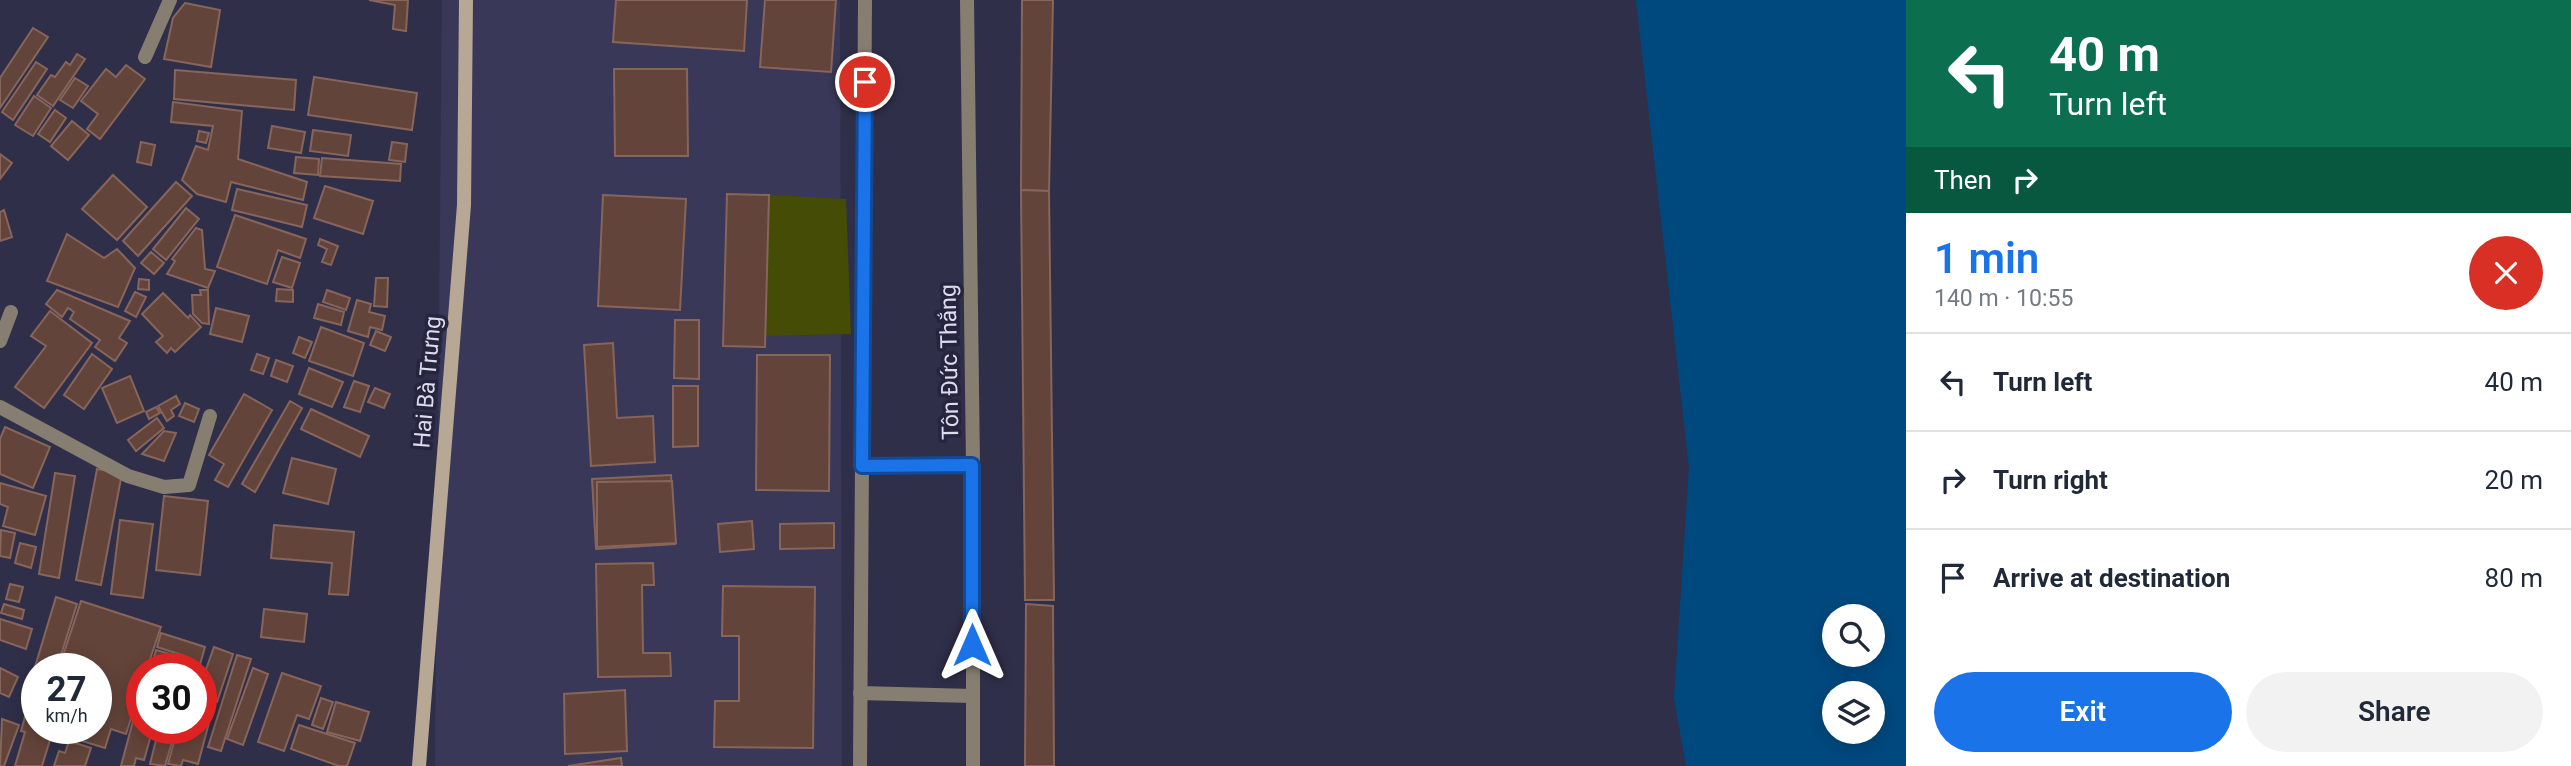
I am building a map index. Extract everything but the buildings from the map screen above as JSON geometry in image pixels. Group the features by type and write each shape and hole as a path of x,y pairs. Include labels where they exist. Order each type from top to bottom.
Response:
{"main road":[{"name":"Hai Bà Trưng","path":"419,766 464,205 466,0"}],"street":[{"path":"145,57 170,0"},
{"path":"860,766 865,0"},
{"name":"Tôn Đức Thắng","path":"967,0 973,766"},
{"path":"0,341 11,312"},
{"path":"0,407 128,476 164,487 189,485 210,416"},
{"path":"862,466 972,465"},
{"path":"860,693 971,696"}],"shaded area":[{"path":"442,0 840,0 842,766 435,766"}],"green space":[{"path":"769,195 846,199 851,334 766,336"}],"water":[{"path":"1636,0 1906,0 1906,766 1686,766 1674,698 1689,467"}],"route":[{"path":"865,82 862,466 972,465 972,645"}]}
